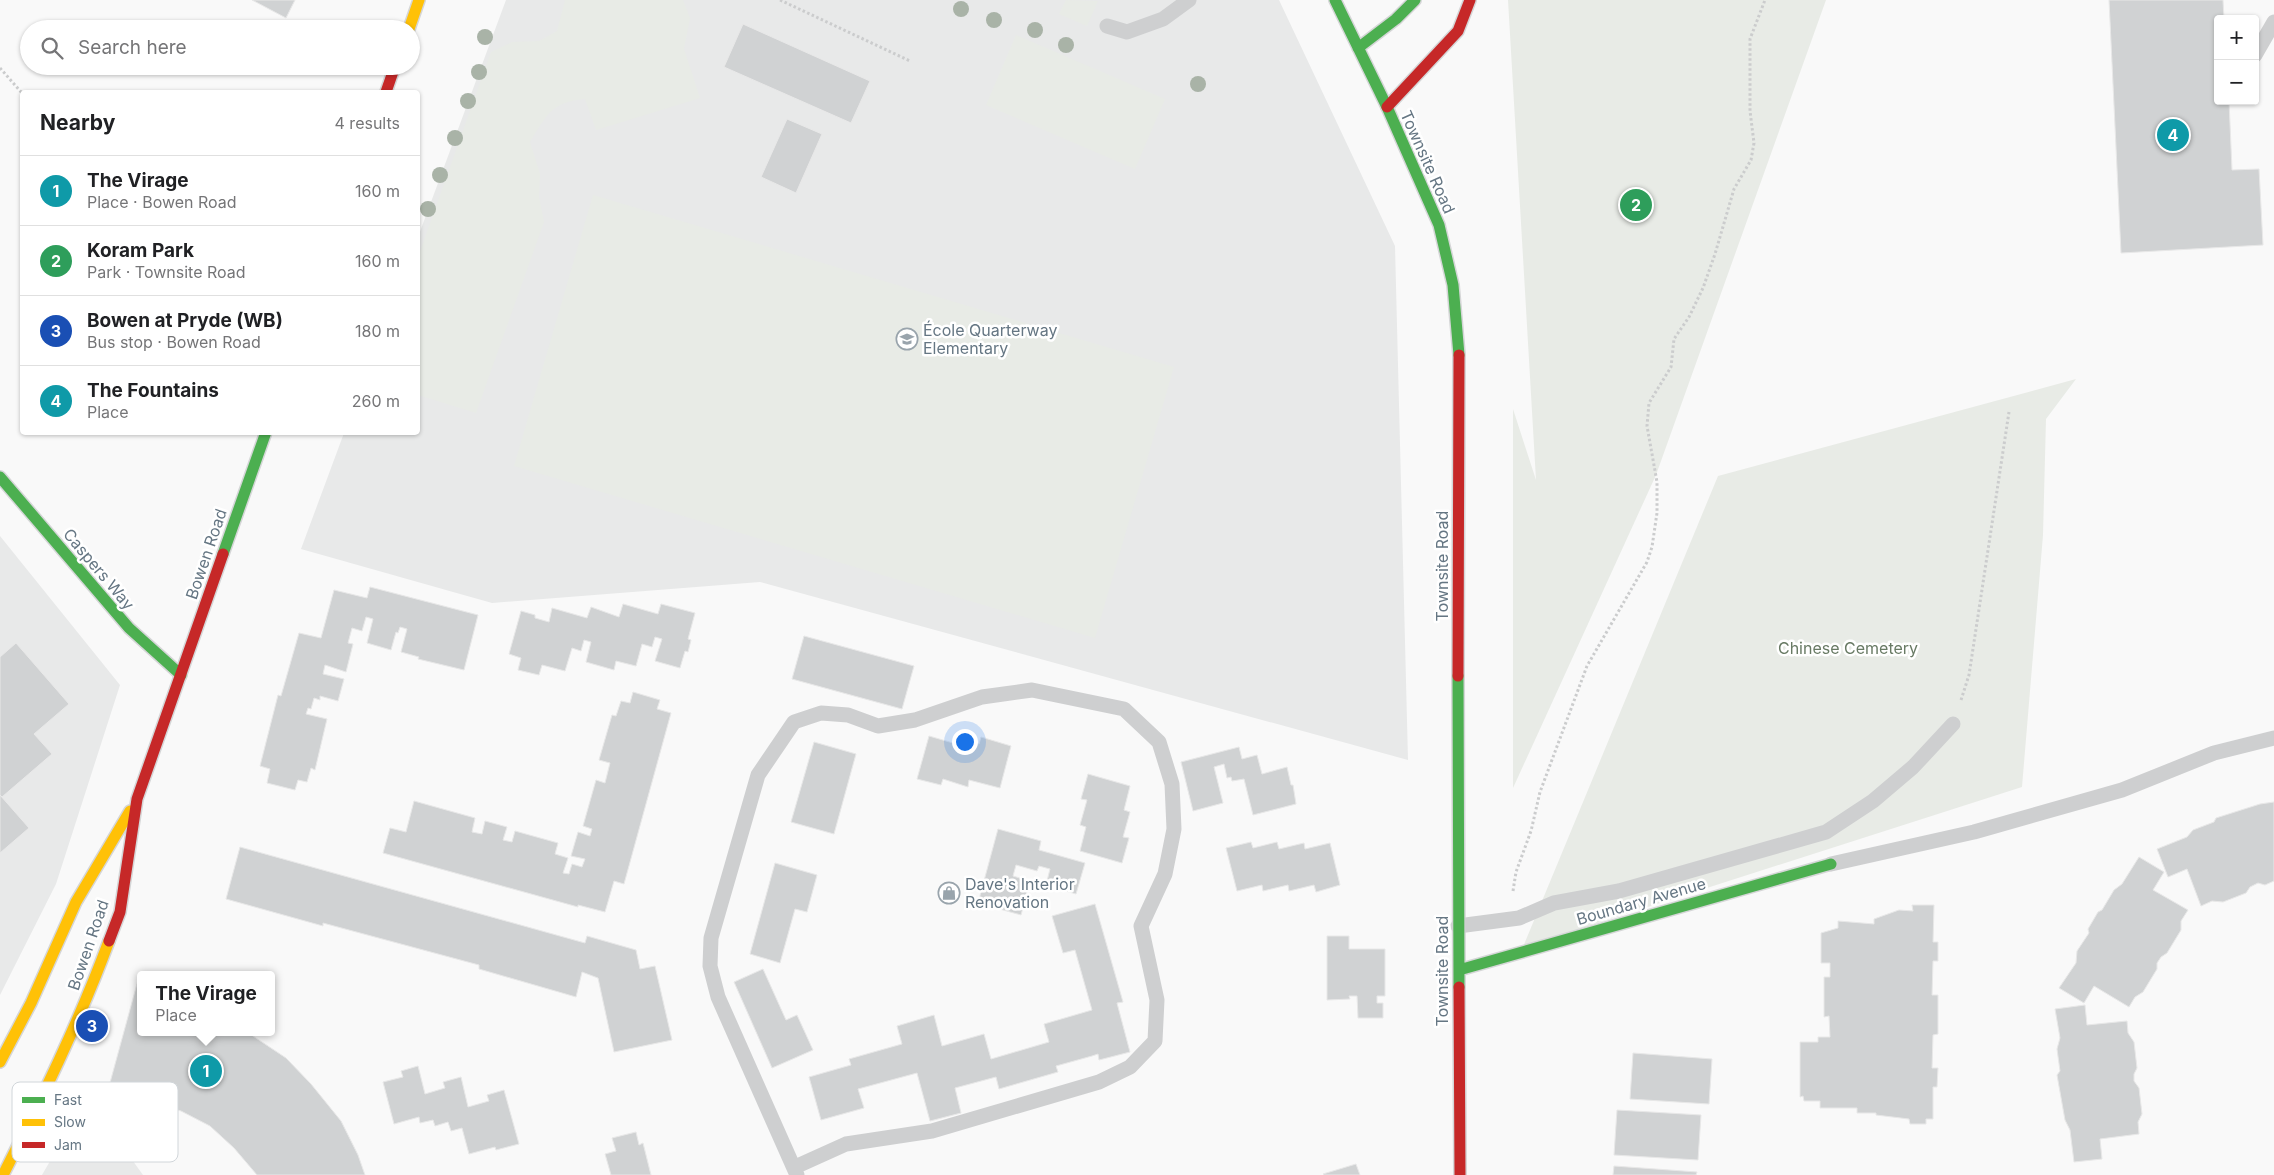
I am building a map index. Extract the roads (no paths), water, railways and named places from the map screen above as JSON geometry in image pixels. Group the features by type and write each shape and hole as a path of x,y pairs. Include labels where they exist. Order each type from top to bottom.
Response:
{"street":[{"path":"411,20 419,0"},
{"path":"1335,0 1387,107"},
{"path":"1358,48 1396,19 1415,0"},
{"name":"Townsite Road","path":"1460,1175 1458,926 1460,368 1453,285 1439,225 1387,107 1458,31 1470,0"},
{"path":"387,90 392,75"},
{"name":"Bowen Road","path":"49,1082 90,993 120,912 137,799 265,435"},
{"name":"Caspers Way","path":"0,476 129,628 181,675"},
{"name":"Bowen Road","path":"0,1062 40,985 76,902 137,799"},
{"name":"Boundary Avenue","path":"1459,970 1832,864"},
{"name":"Bowen Road","path":"3,1175 12,1157"}],"lane":[{"path":"1108,26 1128,32 1163,20 1189,0"},
{"path":"2259,48 2274,22"},
{"path":"1032,690 1124,709 1159,742 1172,784 1174,829 1165,874 1141,926 1157,1000 1155,1041 1130,1067 1099,1082 932,1131 846,1144 796,1171 718,997 710,966 711,938 758,775 794,722 821,713 848,715 878,726 915,720 982,697 1032,690"},
{"path":"1458,926 1519,918 1554,903 1619,891 1826,832 1873,801 1913,767 1952,724"},
{"path":"1832,864 1974,832 2122,790 2214,753 2274,738"}],"place":[{"name":"The Fountains","path":"2173,135"},
{"name":"Koram Park","path":"1636,205"},
{"name":"École Quarterway Elementary","path":"907,339"},
{"name":"Dave's Interior Renovation","path":"949,893"},
{"name":"Bowen at Pryde (WB)","path":"92,1026"},
{"name":"The Virage","path":"206,1071"}],"park label":[{"name":"Chinese Cemetery","path":"1848,648"}]}
